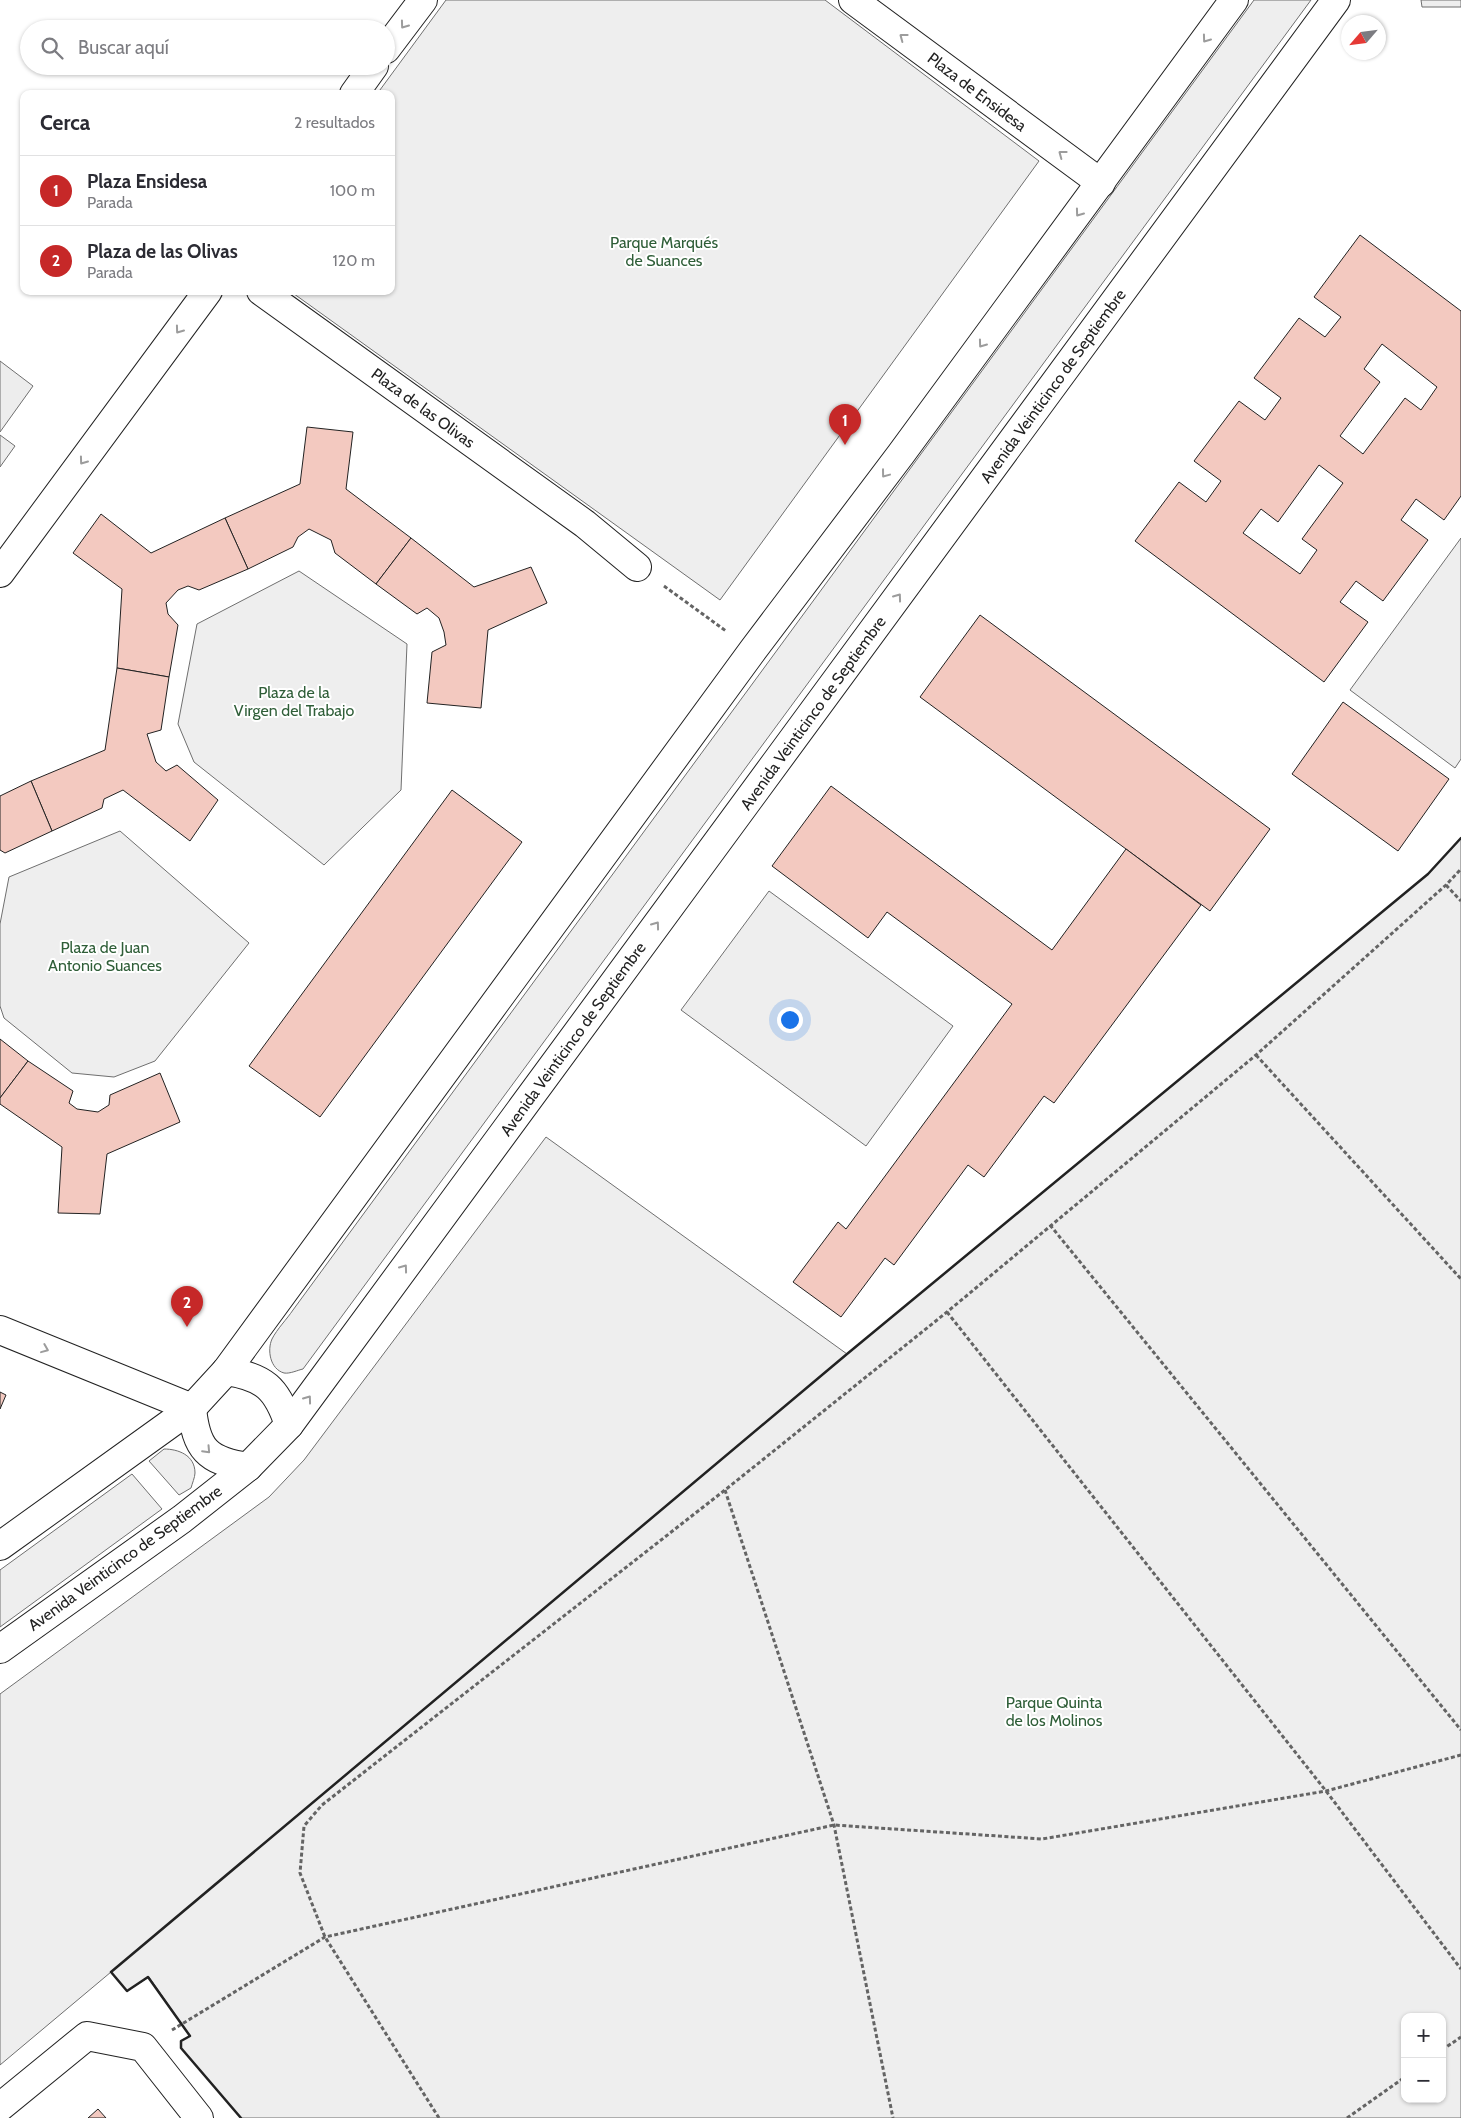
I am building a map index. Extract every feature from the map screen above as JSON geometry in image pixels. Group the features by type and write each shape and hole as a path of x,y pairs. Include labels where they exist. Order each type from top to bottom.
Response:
{"main road":[{"path":"395,38 423,0"},
{"name":"Plaza de Ensidesa","path":"854,0 1101,183"},
{"path":"0,1546 192,1408 226,1371 752,650 901,454 1234,0"},
{"name":"Avenida Veinticinco de Septiembre","path":"0,1649 182,1519 248,1467 289,1424 1336,0"},
{"path":"357,90 368,75"},
{"path":"0,573 205,295"},
{"name":"Plaza de las Olivas","path":"267,295 585,524 638,567"},
{"path":"0,1330 192,1408"},
{"path":"226,1371 248,1374 268,1386 282,1403 289,1424"},
{"name":"Avenida Veinticinco de Septiembre","path":"192,1408 194,1431 206,1451 225,1464 248,1467"},
{"path":"0,2107 87,2036 143,2048 199,2118"}],"path":[{"path":"638,567 752,650"},
{"path":"439,2118 325,1937 300,1873 304,1826 322,1805 725,1490 947,1312 1256,1055 1446,885 1461,869"},
{"path":"1446,885 1461,901"},
{"path":"1256,1055 1461,1279"},
{"path":"1050,1225 1461,1730"},
{"path":"947,1312 1326,1791 1461,1969"},
{"path":"725,1490 834,1825 893,2118"},
{"path":"143,2048 325,1937 834,1825 1042,1840 1326,1791 1461,1755"},
{"path":"1446,2047 1461,2037"},
{"path":"1346,2118 1401,2080"}],"green space":[{"name":"Parque Marqués de Suances","path":"446,0 825,0 1039,161 720,600 296,295 395,295 395,90 380,90 391,75 395,75 395,69"},
{"path":"1254,0 1311,0 303,1369 286,1373 279,1371 271,1359 270,1348 272,1339"},
{"path":"1421,0 1461,0 1461,7 1422,7"},
{"path":"1461,538 1461,759 1455,768 1350,690"},
{"name":"Plaza de la Virgen del Trabajo","path":"299,571 407,644 401,790 324,865 194,762 178,724 197,624"},
{"name":"Plaza de Juan Antonio Suances","path":"120,831 249,943 155,1061 114,1077 72,1073 4,1018 0,1006 0,924 9,877"},
{"name":"Parque Quinta de los Molinos","path":"1461,838 1461,2118 241,2118 181,2048 181,2041 190,2036 149,1977 127,1991 111,1972 0,2065 0,1694 269,1497 304,1460 546,1137 847,1354 1428,874"},
{"path":"769,891 953,1026 866,1146 681,1010"},
{"path":"164,1449 175,1450 185,1454 189,1457 194,1467 195,1475 191,1488 179,1495 149,1461"},
{"path":"132,1474 162,1509 0,1627 0,1570"}],"shaded area":[{"path":"0,361 33,386 0,432"},
{"path":"0,435 15,446 0,467"}],"building":[{"path":"1360,235 1461,311 1461,496 1444,520 1416,499 1401,520 1428,540 1383,601 1356,581 1340,602 1368,622 1324,682 1135,541 1179,482 1206,502 1221,481 1194,461 1239,401 1265,420 1281,398 1254,378 1299,318 1325,337 1341,317 1314,297","holes":["1382,344 1437,387 1421,410 1405,398 1363,454 1340,436 1380,382 1364,369","1319,465 1343,483 1302,539 1317,550 1300,574 1243,533 1261,509 1278,522"]},
{"path":"307,427 353,432 346,489 411,538 376,584 335,553 331,540 309,529 298,537 293,547 248,569 225,518 300,484"},
{"path":"101,514 151,553 225,518 248,569 199,590 188,586 178,590 166,603 168,614 178,625 169,677 117,668 122,589 73,553"},
{"path":"411,538 474,587 531,567 547,603 488,630 481,708 427,703 432,652 446,645 439,618 427,608 417,614 376,584"},
{"path":"980,615 1270,829 1210,911 920,697"},
{"path":"117,668 169,677 161,730 147,734 156,762 166,771 177,765 218,800 190,841 123,790 104,799 102,808 52,831 31,781 105,750"},
{"path":"1343,702 1449,779 1398,851 1292,774"},
{"path":"31,781 52,831 5,853 0,850 0,796"},
{"path":"831,786 1052,950 1126,849 1201,905 1054,1103 1044,1096 984,1177 968,1165 894,1265 885,1258 841,1317 793,1282 838,1222 846,1229 1012,1004 887,912 868,938 772,866"},
{"path":"452,790 522,842 320,1117 249,1066"},
{"path":"0,1039 28,1061 0,1098"},
{"path":"28,1061 73,1091 69,1103 77,1109 98,1112 109,1105 110,1095 160,1073 180,1122 107,1154 100,1214 58,1213 62,1147 0,1104 0,1098"},
{"path":"0,1392 6,1395 0,1409"},
{"path":"98,2109 106,2118 88,2118"}],"wall":[{"path":"241,2118 181,2048 181,2041 190,2036 148,1977 127,1991 111,1972 847,1354 1428,874 1461,838"}],"place":[{"name":"Plaza Ensidesa","path":"845,445"},
{"name":"Plaza de las Olivas","path":"187,1327"}]}
